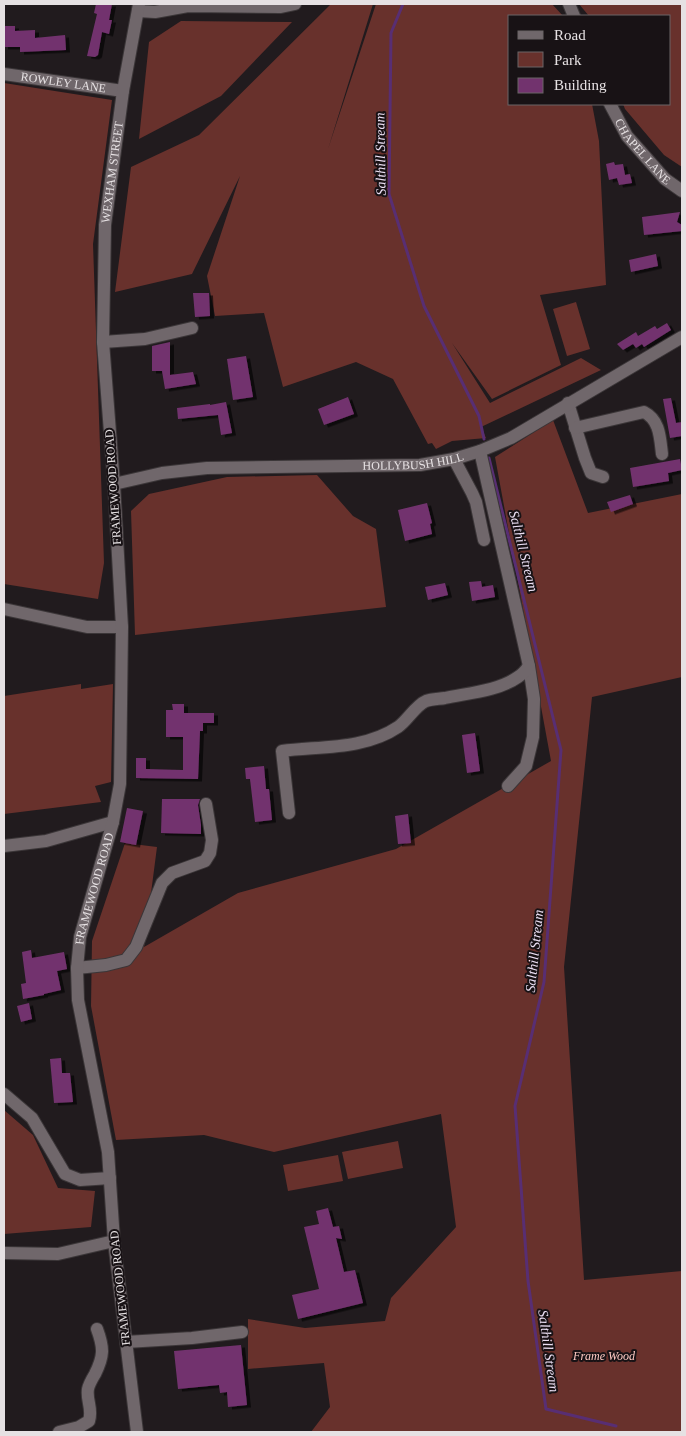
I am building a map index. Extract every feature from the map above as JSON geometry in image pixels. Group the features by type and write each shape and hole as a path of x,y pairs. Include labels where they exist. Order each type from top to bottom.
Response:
{"street":[{"path":"138,7 155,12 188,6 281,7 294,4"},
{"name":"WEXHAM STREET","path":"103,342 105,225 123,91 138,7"},
{"name":"ROWLEY LANE","path":"4,74 123,91"},
{"name":"CHAPEL LANE","path":"611,105 627,136 665,179 682,191"},
{"path":"103,342 145,338 192,328"},
{"name":"HOLLYBUSH HILL","path":"114,484 162,473 207,468 420,465 454,459 511,438 682,337"},
{"name":"FRAMEWOOD ROAD","path":"103,342 114,484 122,627 120,784 114,822 80,937 76,968 78,1000 108,1152 114,1241 137,1432"},
{"path":"568,403 592,473 603,477"},
{"path":"575,428 644,412 651,415 655,421 659,432 662,454"},
{"path":"480,451 529,666 534,699 534,737 526,766 508,786"},
{"path":"454,459 476,502 484,540"},
{"path":"4,609 87,627 122,627"},
{"path":"289,813 282,751 338,746 377,737 398,727 424,702 492,688 520,676 529,666"},
{"path":"76,968 106,965 126,960 136,946 162,883 172,873 205,861 210,854 212,840 206,804"},
{"path":"4,846 46,841 114,822"},
{"path":"4,1094 32,1118 65,1174 80,1180 110,1178"},
{"path":"4,1253 58,1254 114,1241"},
{"path":"59,1432 79,1427 89,1420 91,1415 88,1389 99,1365 103,1350 97,1329"},
{"path":"126,1342 184,1339 242,1332"}],"green space":[{"path":"331,4 373,4 328,149 376,4 552,4 562,15 508,15 508,105 592,105 599,141 606,285 540,295 561,365 492,399 452,343 490,403 581,358 601,370 481,427 486,438 452,441 436,449 432,443 428,444 393,379 356,362 283,387 264,313 215,316 207,276 240,176 192,274 115,292 131,167 199,135"},
{"path":"579,4 682,4 682,167 664,155 623,105 671,105 671,15 588,15"},
{"path":"181,21 292,22 221,96 139,139 149,42"},
{"path":"4,83 112,100 93,244 104,563 98,599 4,584"},
{"path":"576,302 590,349 567,356 553,309"},
{"name":"Frame Wood","path":"553,420 588,513 682,494 682,677 592,697 564,967 584,1280 682,1271 682,1432 311,1432 330,1407 324,1363 248,1369 248,1319 305,1328 385,1321 391,1298 456,1227 441,1114 274,1152 204,1135 116,1140 91,1006 92,941 125,843 157,847 144,947 238,893 396,849 551,761 495,457"},
{"path":"317,475 353,516 376,529 386,607 135,635 131,511 149,494 227,477"},
{"path":"81,684 81,689 113,684 111,782 95,786 101,802 4,814 4,696"},
{"path":"4,1110 33,1135 58,1188 95,1191 91,1227 4,1234"},
{"path":"398,1141 403,1168 348,1179 342,1152"},
{"path":"338,1155 343,1181 288,1191 283,1165"}],"building":[{"path":"96,4 112,4 109,20 112,20 109,34 102,32 98,55 95,57 87,56 97,14 94,13"},
{"path":"4,26 15,26 15,31 35,30 35,38 65,35 66,50 20,52 20,47 4,47"},
{"path":"614,162 615,165 623,164 625,175 630,174 632,183 619,185 617,178 609,180 606,164"},
{"path":"680,212 677,222 682,225 682,231 644,235 642,217"},
{"path":"656,254 658,266 631,272 629,260"},
{"path":"193,293 209,293 210,316 195,317"},
{"path":"667,323 671,330 644,347 642,344 636,348 633,344 623,350 617,344 636,332 638,336 655,326 657,329"},
{"path":"170,342 170,375 193,372 196,384 165,389 162,371 152,371 152,346"},
{"path":"246,356 253,397 233,400 227,359"},
{"path":"348,397 354,414 324,425 318,409"},
{"path":"671,398 676,423 682,422 682,436 670,438 663,399"},
{"path":"226,402 232,433 221,435 218,415 178,419 177,408"},
{"path":"680,459 682,470 668,473 669,481 633,487 630,468"},
{"path":"630,495 633,504 611,512 607,502"},
{"path":"427,503 432,523 430,524 432,534 405,541 398,510"},
{"path":"481,581 482,587 493,585 495,597 472,601 469,582"},
{"path":"445,583 448,595 428,600 425,587"},
{"path":"172,704 184,704 184,713 214,713 214,723 203,723 203,731 200,731 198,779 136,778 136,758 146,758 146,769 183,770 183,737 166,737 166,710 173,710"},
{"path":"475,733 480,771 467,773 462,735"},
{"path":"264,766 266,789 269,789 272,820 255,822 250,779 246,779 245,768"},
{"path":"162,799 200,799 198,805 201,834 161,833"},
{"path":"127,808 143,811 136,845 120,842"},
{"path":"408,814 411,843 398,844 395,816"},
{"path":"31,950 32,958 64,952 67,969 57,971 61,990 23,999 21,984 26,983 22,952"},
{"path":"29,1003 32,1019 21,1022 17,1006"},
{"path":"61,1058 62,1073 70,1073 73,1102 54,1103 50,1059"},
{"path":"328,1208 333,1227 339,1226 342,1239 336,1238 344,1272 355,1270 363,1303 298,1319 292,1295 319,1289 304,1227 319,1224 316,1211"},
{"path":"241,1345 247,1405 228,1407 227,1392 220,1393 219,1385 178,1389 174,1351"}],"waterway":[{"name":"Salthill Stream","path":"403,4 391,33 389,194 424,306 479,416 484,439"},
{"name":"Salthill Stream","path":"489,458 561,750 544,982 515,1106 528,1281 546,1409 616,1426"}]}
